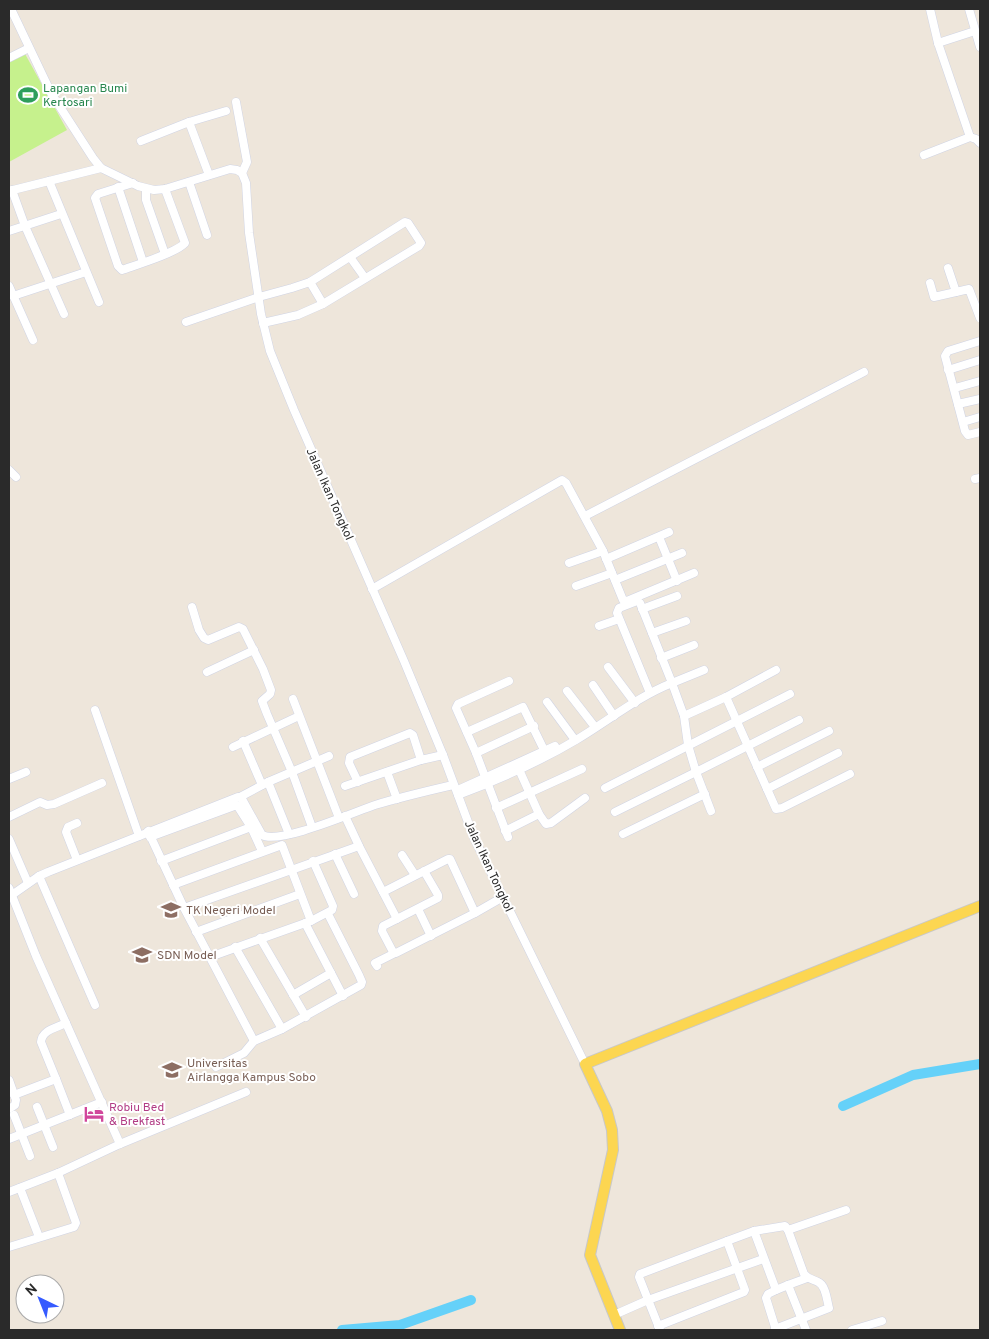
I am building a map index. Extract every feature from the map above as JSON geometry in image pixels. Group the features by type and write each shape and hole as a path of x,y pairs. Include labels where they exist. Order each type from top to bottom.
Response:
{"main road":[{"path":"620,1330 590,1255 613,1150 612,1130 603,1099 585,1064 980,906"}],"street":[{"path":"11,9 51,93 93,158 102,168 146,189 165,189 230,170 237,170 242,173"},
{"path":"930,9 938,43 970,137"},
{"path":"980,9 970,10 980,47"},
{"path":"938,43 975,31"},
{"path":"9,58 29,48"},
{"name":"Jalan Ikan Tongkol","path":"236,102 247,162 242,173 246,183 249,233 263,323 270,351 443,754 474,838 585,1064"},
{"path":"142,141 189,122 226,111"},
{"path":"189,122 210,175"},
{"path":"924,155 970,137 980,143"},
{"path":"64,314 10,191 102,168"},
{"path":"49,181 61,214 99,302"},
{"path":"189,182 207,235"},
{"path":"133,183 98,194 95,198 118,266 122,270 165,254 183,246 185,243 165,189"},
{"path":"118,187 143,262"},
{"path":"146,189 146,200 165,254"},
{"path":"9,231 61,214"},
{"path":"186,322 310,282 405,222 411,225 421,243 419,246 323,304 298,315 263,323"},
{"path":"350,257 365,278"},
{"path":"948,268 956,292"},
{"path":"13,296 86,272"},
{"path":"310,282 323,304"},
{"path":"930,283 934,297 969,289 980,318"},
{"path":"9,286 32,340"},
{"path":"980,341 946,352 948,370 955,388 965,431 968,435 980,432"},
{"path":"948,370 980,360"},
{"path":"585,516 864,372"},
{"path":"955,388 980,381"},
{"path":"958,404 980,399"},
{"path":"962,422 980,417"},
{"path":"9,470 16,477"},
{"path":"372,589 562,480 566,482 585,516 604,555 620,596 624,601 694,573"},
{"path":"569,563 604,555 669,532"},
{"path":"659,537 677,581"},
{"path":"576,586 682,553"},
{"path":"642,609 677,596"},
{"path":"650,693 617,610 624,605 637,601 652,633 684,716 688,745 711,811"},
{"path":"192,607 199,630 204,638 208,640 241,627 254,650 270,685 270,694 262,701 262,706 292,772 312,827"},
{"path":"599,626 619,619"},
{"path":"652,633 686,621"},
{"path":"661,658 694,645"},
{"path":"207,672 254,650"},
{"path":"608,667 634,703"},
{"path":"240,797 262,835 270,837 289,834 397,799 456,790 486,782 576,739 650,693 704,670"},
{"path":"684,716 726,698 776,670"},
{"path":"509,681 456,706 456,708 476,753 506,834 539,814"},
{"path":"593,685 614,716"},
{"path":"567,691 595,727"},
{"path":"606,788 790,694"},
{"path":"726,698 776,809 780,809 850,774"},
{"path":"293,699 317,761 342,817 397,919"},
{"path":"547,702 576,739"},
{"path":"467,732 521,707 525,708 546,753"},
{"path":"95,710 139,836"},
{"path":"234,747 243,741 299,716"},
{"path":"615,812 799,720"},
{"path":"476,753 534,726"},
{"path":"757,767 829,731"},
{"path":"358,782 349,763 350,758 410,733 413,735 421,760"},
{"path":"243,741 289,834"},
{"path":"767,788 838,753"},
{"path":"345,786 443,754"},
{"path":"149,834 240,797 265,783 329,756"},
{"path":"518,766 539,814 545,823 548,824 586,798"},
{"path":"496,808 582,769"},
{"path":"9,779 26,772"},
{"path":"387,772 397,799"},
{"path":"9,817 40,802 47,805 54,804 102,783"},
{"path":"623,834 705,794"},
{"path":"120,1144 10,893 39,876 77,860 139,836 237,805 251,827 262,851"},
{"path":"77,823 68,827 66,832 77,860"},
{"path":"161,861 251,827"},
{"path":"149,834 196,932 254,1040"},
{"path":"9,839 28,883"},
{"path":"173,885 282,845 308,922 343,996"},
{"path":"184,908 359,846"},
{"path":"335,854 354,894"},
{"path":"402,855 415,875"},
{"path":"383,892 450,859 475,913"},
{"path":"210,957 328,914 333,906 313,861"},
{"path":"395,953 382,928 438,897 424,871"},
{"path":"39,876 95,1006"},
{"path":"196,932 300,894"},
{"path":"377,966 375,963 504,897"},
{"path":"418,909 431,936"},
{"path":"216,1067 247,1052 254,1040 306,1017 361,986 362,982 328,914"},
{"path":"260,938 306,1017"},
{"path":"235,947 282,1029"},
{"path":"293,995 331,973"},
{"path":"66,1024 44,1034 41,1042 70,1115"},
{"path":"14,1095 56,1078"},
{"path":"9,1080 16,1103 9,1109"},
{"path":"9,1192 58,1173 120,1144 246,1092"},
{"path":"9,1139 102,1102"},
{"path":"37,1106 53,1147"},
{"path":"14,1115 30,1156"},
{"path":"9,1247 74,1227 76,1222 58,1173"},
{"path":"20,1188 39,1237"},
{"path":"788,1230 846,1210"},
{"path":"727,1241 746,1290 742,1294 659,1328 639,1278 640,1274 727,1241 754,1232 786,1226 804,1274 807,1278 819,1282 823,1286 829,1308 776,1330 766,1298 768,1294 807,1278"},
{"path":"754,1232 776,1290"},
{"path":"614,1315 648,1300 763,1259"},
{"path":"788,1285 806,1330"},
{"path":"852,1330 882,1321"}],"green space":[{"name":"Lapangan Bumi Kertosari","path":"24,52 67,130 9,162 9,60"}],"waterway":[{"path":"843,1106 913,1075 980,1064"},
{"path":"342,1330 400,1325 471,1300"}],"place":[{"name":"Lapangan Bumi Kertosari","path":"28,95"},
{"name":"TK Negeri Model","path":"171,910"},
{"name":"SDN Model","path":"142,955"},
{"name":"Universitas Airlangga Kampus Sobo","path":"172,1070"},
{"name":"Robiu Bed & Brekfast","path":"94,1114"}]}
